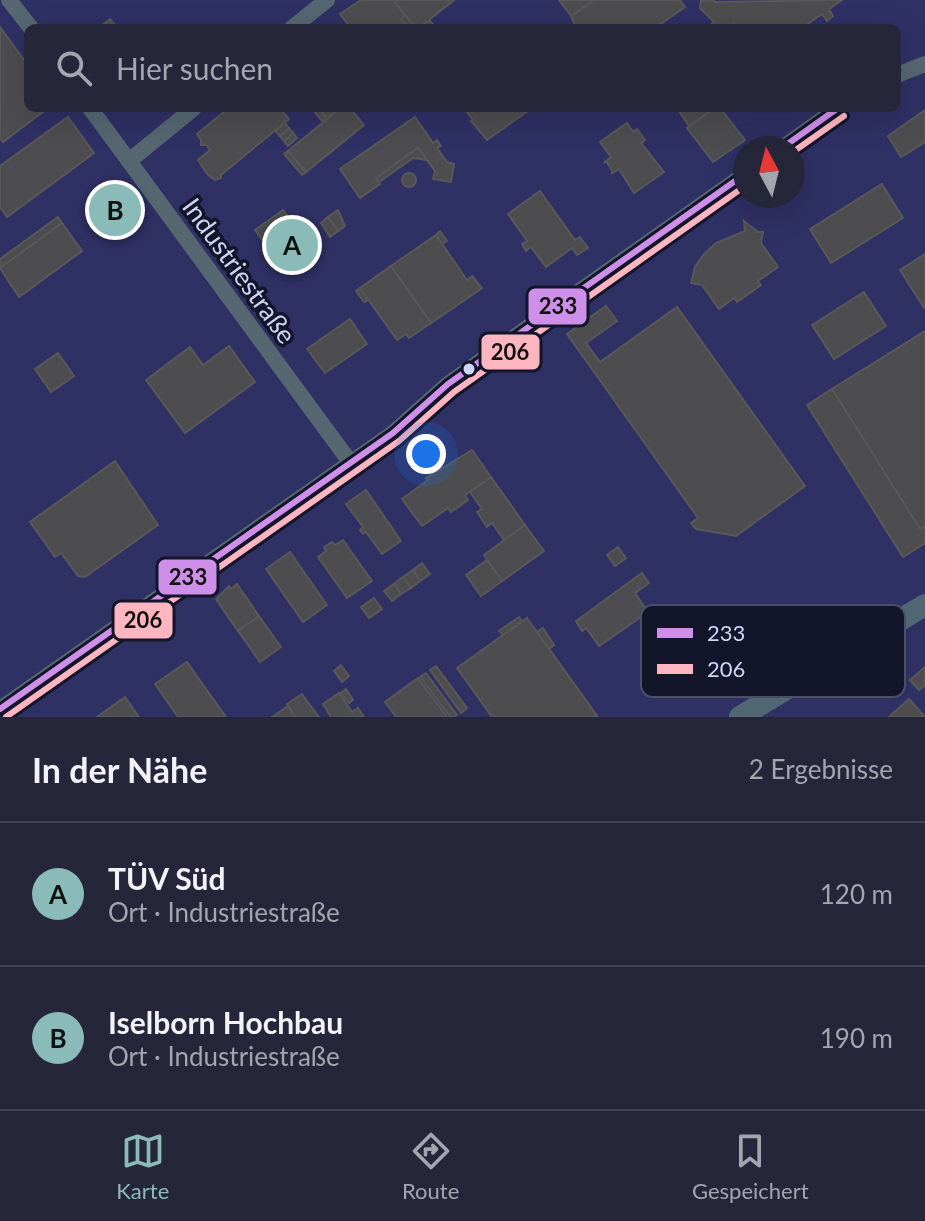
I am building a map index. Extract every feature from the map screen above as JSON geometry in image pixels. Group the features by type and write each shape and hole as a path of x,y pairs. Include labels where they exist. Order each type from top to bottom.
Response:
{"street":[{"path":"9,0 28,24"},
{"path":"297,24 327,0"},
{"path":"901,73 925,64"},
{"name":"Industriestraße","path":"93,112 350,462"},
{"path":"129,161 189,112"},
{"path":"799,136 832,112"},
{"path":"0,709 393,433 448,384 733,182"},
{"path":"905,617 925,605"},
{"path":"905,630 925,618"},
{"path":"740,717 773,697"},
{"path":"763,717 796,697"}],"shaded area":[{"path":"0,0 925,0 925,717 0,717"}],"building":[{"path":"361,0 393,0 405,15 401,19 405,24 348,24 340,14"},
{"path":"393,0 454,0 424,24 413,24"},
{"path":"559,0 594,0 571,16"},
{"path":"594,0 680,0 685,7 661,24 574,24 571,16"},
{"path":"842,0 829,9 833,16 827,21 822,14 808,24 712,24 714,22 700,8 701,1"},
{"path":"405,15 413,24 405,24 401,19"},
{"path":"0,27 24,60 24,112 43,112 3,142 0,138"},
{"path":"925,110 925,142 901,157 888,136"},
{"path":"224,112 283,112 289,119 215,180 198,160 210,150 206,145 201,145 197,134"},
{"path":"315,112 321,112 326,118 322,121"},
{"path":"336,112 353,112 364,125 306,172 288,151"},
{"path":"467,112 526,112 487,140"},
{"path":"680,112 709,112 689,126"},
{"path":"709,112 723,112 742,136 733,136 733,148 713,162 687,128"},
{"path":"68,117 94,153 7,217 0,207 0,166"},
{"path":"415,117 433,143 437,140 441,146 437,148 447,162 454,164 451,182 433,179 435,171 418,148 376,178 380,184 360,198 340,169"},
{"path":"285,123 289,128 280,136 275,131"},
{"path":"627,123 633,132 637,129 645,140 641,143 664,172 634,193 619,169 611,174 613,172 606,161 611,157 600,142"},
{"path":"289,128 293,133 284,141 280,136"},
{"path":"293,133 297,138 288,146 284,141"},
{"path":"418,148 427,160 413,158 379,182 376,178"},
{"path":"288,151 306,172 302,175 284,154"},
{"path":"409,173 416,180 409,187 402,180"},
{"path":"110,184 121,200 128,202 126,207 138,223 119,236 107,219 103,219 92,197"},
{"path":"882,184 903,218 831,263 810,229"},
{"path":"540,191 575,240 580,237 588,248 577,255 572,248 546,267 531,247 526,251 522,244 527,241 508,214"},
{"path":"283,210 297,228 269,249 255,230"},
{"path":"338,210 345,226 338,231 328,217"},
{"path":"58,217 62,223 0,268 0,259"},
{"path":"328,217 338,231 330,237 321,223"},
{"path":"744,221 758,232 763,232 761,243 778,267 758,281 761,285 737,302 734,298 719,309 702,285 691,283 695,267 716,243 745,231"},
{"path":"62,223 82,251 19,297 0,268"},
{"path":"302,225 315,242 288,262 288,267 283,265 277,270 264,252"},
{"path":"440,231 447,241 442,244 436,235"},
{"path":"436,235 467,280 472,276 482,288 431,323 391,266"},
{"path":"925,254 925,307 924,308 900,270"},
{"path":"391,266 431,323 409,338 406,334 397,340 360,288"},
{"path":"360,288 368,300 364,302 356,291"},
{"path":"864,292 886,326 834,359 812,325"},
{"path":"606,306 617,321 586,343 600,362 677,307 805,486 736,536 696,529 691,523 698,518 567,334"},
{"path":"350,319 367,344 325,373 307,349"},
{"path":"925,331 925,526 920,529 832,389"},
{"path":"229,346 255,382 185,433 146,380 190,347 203,365"},
{"path":"58,353 74,376 51,392 35,369"},
{"path":"832,389 920,529 925,526 925,543 903,557 807,405"},
{"path":"472,450 491,477 465,495 468,500 451,512 448,508 422,526 402,499 428,480 426,478"},
{"path":"115,461 158,525 85,577 78,576 61,553 55,557 30,522"},
{"path":"491,477 525,525 504,540 492,523 487,527 477,512 482,509 470,492"},
{"path":"366,490 401,541 382,554 366,532 363,534 360,530 363,527 346,504"},
{"path":"525,525 544,551 502,581 484,555"},
{"path":"343,540 372,581 347,598 318,557 326,551 324,547"},
{"path":"618,547 626,558 615,566 607,555"},
{"path":"290,552 327,605 303,622 266,569"},
{"path":"487,560 502,581 481,596 466,575"},
{"path":"422,563 430,574 420,581 413,570"},
{"path":"413,570 420,581 411,588 403,577"},
{"path":"642,573 649,583 635,593 643,605 641,617 599,646 586,628 582,631 576,621"},
{"path":"403,577 411,588 401,594 394,584"},
{"path":"237,584 259,616 238,631 216,599 229,586 231,589"},
{"path":"394,584 401,594 392,601 384,591"},
{"path":"374,598 382,609 369,618 361,607"},
{"path":"259,616 281,647 260,662 238,631"},
{"path":"519,617 522,621 503,635 499,631"},
{"path":"527,618 598,717 492,717 457,668"},
{"path":"543,628 554,645 549,649 537,632"},
{"path":"187,662 226,717 178,717 155,684"},
{"path":"341,665 349,676 342,682 334,671"},
{"path":"436,666 467,708 461,713 430,670"},
{"path":"925,667 925,685 919,690 910,680"},
{"path":"426,673 457,715 455,717 450,717 420,677"},
{"path":"418,678 447,717 396,717 385,702"},
{"path":"346,689 353,700 349,703 341,693"},
{"path":"339,693 352,712 358,708 364,717 331,717 323,704"},
{"path":"302,694 319,717 295,717 287,704"},
{"path":"125,697 139,717 97,717"},
{"path":"909,699 925,717 889,717"},
{"path":"288,706 295,717 272,717"}],"transit line":[{"name":"233","path":"799,136 832,112"},
{"name":"206","path":"805,144 844,116"},
{"name":"233","path":"0,709 393,433 448,384 733,182"},
{"name":"206","path":"6,717 399,441 454,392 733,194"}],"place":[{"name":"Iselborn Hochbau","path":"115,210"},
{"name":"TÜV Süd","path":"292,245"}]}
